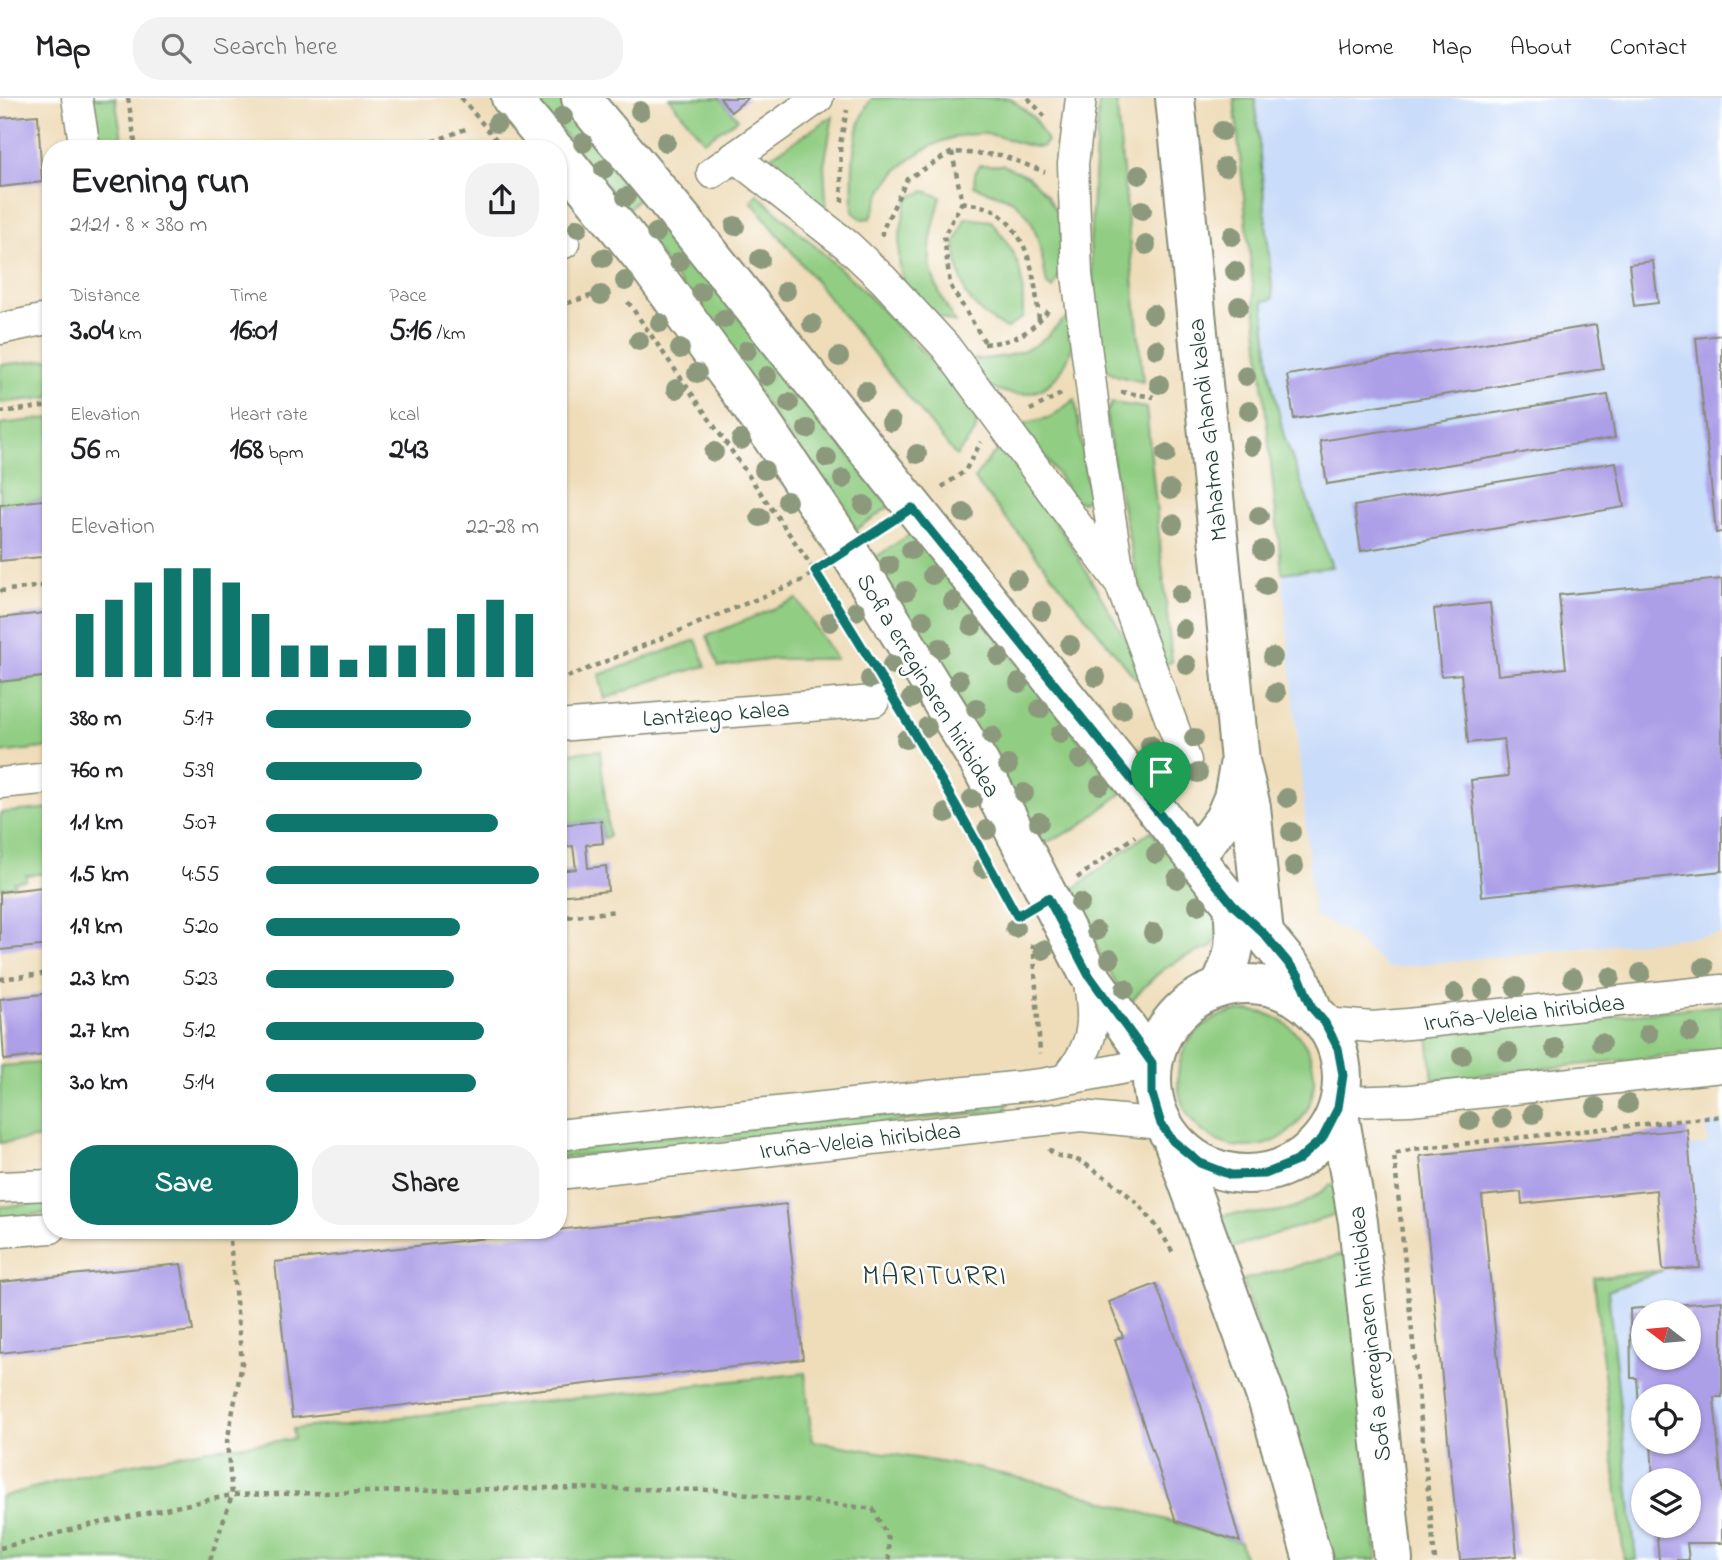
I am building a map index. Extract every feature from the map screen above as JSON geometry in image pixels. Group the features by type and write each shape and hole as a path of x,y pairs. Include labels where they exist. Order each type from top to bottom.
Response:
{"main road":[{"path":"511,98 546,140"},
{"path":"581,98 1233,905 1264,934 1299,976 1318,1016 1338,1048 1343,1075 1339,1105 1322,1139 1297,1161 1265,1174 1231,1175 1200,1163 1167,1133"},
{"name":"Mahatma Ghandi kalea","path":"1175,98 1240,761 1251,807 1264,934"},
{"name":"Sofia erreginaren hiribidea","path":"567,164 646,262 752,408 848,550 979,764 1088,974 1152,1063"},
{"name":"Mahatma Ghandi kalea","path":"1195,857 1224,819 1233,798 1240,761"},
{"path":"1220,987 1232,962 1235,940 1233,905"},
{"path":"1313,1560 1269,1405 1152,1094 1152,1063 1160,1037 1175,1015 1196,998 1220,987 1244,983 1269,985 1292,994 1318,1016"},
{"name":"Sofia erreginaren hiribidea","path":"1339,1105 1358,1222 1393,1560"}],"street":[{"path":"76,98 83,140"},
{"path":"818,98 724,165 847,245 883,279 945,346 1120,583"},
{"path":"1081,98 1073,164 1077,275 1120,583 1186,761"},
{"path":"0,328 42,320"},
{"name":"Lantziego kalea","path":"567,725 878,688"},
{"path":"0,783 42,779"},
{"path":"1054,1081 1080,1061 1092,1031 1093,1012 1088,974"},
{"name":"Iruña-Veleia hiribidea","path":"1318,1016 1372,1027 1722,990"},
{"name":"Iruña-Veleia hiribidea","path":"567,1134 1054,1081 1152,1063"},
{"path":"1339,1105 1722,1067"},
{"name":"Iruña-Veleia hiribidea","path":"567,1173 1081,1116 1167,1133"},
{"path":"0,1187 42,1185"},
{"path":"0,1233 42,1228"}],"path":[{"path":"128,98 135,140"},
{"path":"461,98 496,140"},
{"path":"847,245 840,144 850,98"},
{"path":"437,140 468,128"},
{"path":"952,152 962,202 944,236 950,285 986,344"},
{"path":"883,279 882,231 907,179 952,152 1001,155 1048,173 1074,210"},
{"path":"962,202 998,212 1021,238 1034,269 1040,321"},
{"path":"945,346 1013,341 1040,321 1077,275"},
{"path":"621,291 815,571 878,688"},
{"path":"567,303 600,293"},
{"path":"912,508 965,471 995,416 1026,411 1063,393 1089,372 1124,394 1154,397"},
{"path":"0,412 42,407"},
{"path":"567,677 803,580 848,550"},
{"path":"0,591 42,586"},
{"path":"902,711 989,863"},
{"path":"1048,898 1110,856 1161,814"},
{"path":"567,917 617,911"},
{"path":"1029,936 1054,1081"},
{"path":"0,979 42,974"},
{"path":"1435,1560 1394,1154 1413,1149 1722,1116"},
{"path":"1044,1121 1050,1152 1079,1161 1111,1181 1143,1207 1163,1232 1179,1263"},
{"path":"210,1560 232,1495 228,1442 243,1363 230,1239"},
{"path":"0,1548 90,1525 232,1495 543,1488 715,1490 873,1509 888,1538 889,1560"}],"shaded area":[{"path":"1255,98 1722,98 1722,934 1388,968 1349,934 1314,915 1282,573 1332,567 1284,436 1271,378 1263,301 1273,298"},
{"path":"1722,1122 1722,1560 1624,1560 1594,1278 1700,1268 1689,1146 1708,1144 1706,1124"}],"green space":[{"path":"88,98 115,98 122,140 93,140"},
{"path":"534,98 560,98 641,196 627,210"},
{"path":"669,98 720,98 738,119 704,141"},
{"path":"872,98 1010,98 1034,118 1047,141 1042,147 1035,147 985,134 971,134 941,142 914,156 902,166 882,191 871,218 862,219 853,212 854,153 860,124"},
{"path":"1099,98 1116,98 1143,382 1118,376 1100,366 1090,243"},
{"path":"1234,98 1255,98 1273,299 1263,301 1271,378 1284,436 1332,567 1282,573"},
{"path":"833,116 824,166 827,213 762,162"},
{"path":"980,165 1003,165 1028,176 1047,195 1061,220 1063,267 1053,289 1047,285 1037,237 1028,216 1011,200 974,186 975,173"},
{"path":"925,191 941,197 932,235 930,262 937,288 955,323 934,314 918,302 907,289 901,274 899,238 908,198"},
{"path":"757,194 857,284 956,386 978,417 975,432 956,456 751,201"},
{"path":"658,217 890,506 855,530 641,229"},
{"path":"965,218 991,221 1009,245 1018,266 1023,317 1006,329 984,315 966,295 955,244"},
{"path":"1066,318 1076,323 1071,349 1060,372 1041,389 1015,394 974,379 970,360 1007,356 1024,350 1041,341"},
{"path":"42,360 42,398 0,403 0,365"},
{"path":"1075,399 1089,496 1084,502 1076,501 1022,424 1051,417"},
{"path":"1112,403 1146,408 1172,662 1164,664 1137,576 1114,467 1106,413"},
{"path":"42,419 42,500 0,505 0,424"},
{"path":"998,451 1006,452 1069,542 1128,643 1142,676 1136,679 974,479"},
{"path":"912,533 1122,793 1076,829 1043,844 873,559"},
{"path":"797,599 836,659 774,659 719,667 707,636"},
{"path":"696,640 706,666 651,681 605,699 599,675"},
{"path":"42,677 42,748 0,753 0,682"},
{"path":"600,750 609,837 603,838 601,821 567,824 567,753"},
{"path":"42,809 42,874 26,875 26,880 14,882 15,886 0,888 0,813"},
{"path":"1151,831 1218,914 1220,933 1212,947 1175,962 1155,976 1128,1006 1068,893"},
{"path":"1722,1005 1722,1050 1433,1080 1428,1035"},
{"path":"1246,1011 1272,1016 1294,1031 1309,1053 1314,1079 1309,1105 1294,1127 1272,1142 1246,1147 1220,1142 1198,1127 1183,1105 1178,1079 1183,1053 1198,1031 1220,1016"},
{"path":"42,1063 42,1138 0,1143 0,1066"},
{"path":"1006,1100 1008,1110 567,1157 567,1147"},
{"path":"1330,1185 1341,1188 1342,1213 1231,1248 1220,1224 1226,1214 1269,1213 1293,1208"},
{"path":"42,1203 42,1214 0,1218 0,1207"},
{"path":"1346,1253 1377,1560 1329,1560 1243,1280"},
{"path":"1663,1270 1608,1291 1631,1512 1631,1538 1634,1538 1636,1560 1624,1560 1594,1278"},
{"path":"805,1373 812,1441 976,1468 1054,1486 1240,1542 1245,1560 0,1560 0,1497 89,1473 202,1450 294,1439 293,1429"}],"building":[{"path":"720,98 748,98 731,112"},
{"path":"38,115 42,182 0,187 0,118"},
{"path":"1653,261 1658,303 1634,306 1629,264"},
{"path":"1596,325 1603,369 1294,419 1287,375"},
{"path":"1722,335 1722,532 1716,533 1696,338"},
{"path":"1608,395 1615,438 1327,484 1320,441"},
{"path":"1616,462 1624,507 1361,551 1354,506"},
{"path":"42,500 42,557 0,561 0,505"},
{"path":"1722,579 1722,871 1482,896 1471,780 1508,776 1504,739 1468,743 1461,674 1441,676 1434,609 1490,603 1498,675 1566,668 1559,595"},
{"path":"42,613 42,677 0,682 0,618"},
{"path":"601,821 603,843 586,845 588,868 606,866 608,891 567,895 567,870 576,869 573,846 567,847 567,824"},
{"path":"42,887 42,946 0,950 0,892"},
{"path":"42,994 42,1055 4,1060 0,999"},
{"path":"1687,1129 1700,1268 1663,1270 1656,1190 1522,1204 1521,1192 1482,1196 1517,1556 1460,1560 1420,1156"},
{"path":"786,1204 803,1359 292,1418 275,1262 478,1239 567,1239 567,1229"},
{"path":"181,1264 193,1331 0,1353 0,1282"},
{"path":"1156,1284 1201,1405 1240,1542 1176,1521 1115,1339 1123,1337 1109,1302"},
{"path":"1722,1301 1722,1397 1714,1397 1722,1489 1722,1543 1687,1543 1689,1560 1659,1560 1657,1538 1701,1538 1701,1468 1652,1468 1652,1454 1701,1454 1701,1384 1637,1384 1637,1378 1631,1378 1630,1309 1631,1370 1701,1370 1701,1303"}],"district":[{"name":"MARITURRI","path":"935,1274"}],"route":[{"path":"912,508 1161,814 1233,905 1264,934 1299,976 1312,1008 1325,1023 1338,1048 1343,1075 1340,1102 1322,1139 1297,1161 1265,1174 1231,1175 1200,1163 1173,1141 1161,1124 1152,1094 1152,1063 1088,974 1048,898 1017,916 956,803 815,571 912,508"}]}
